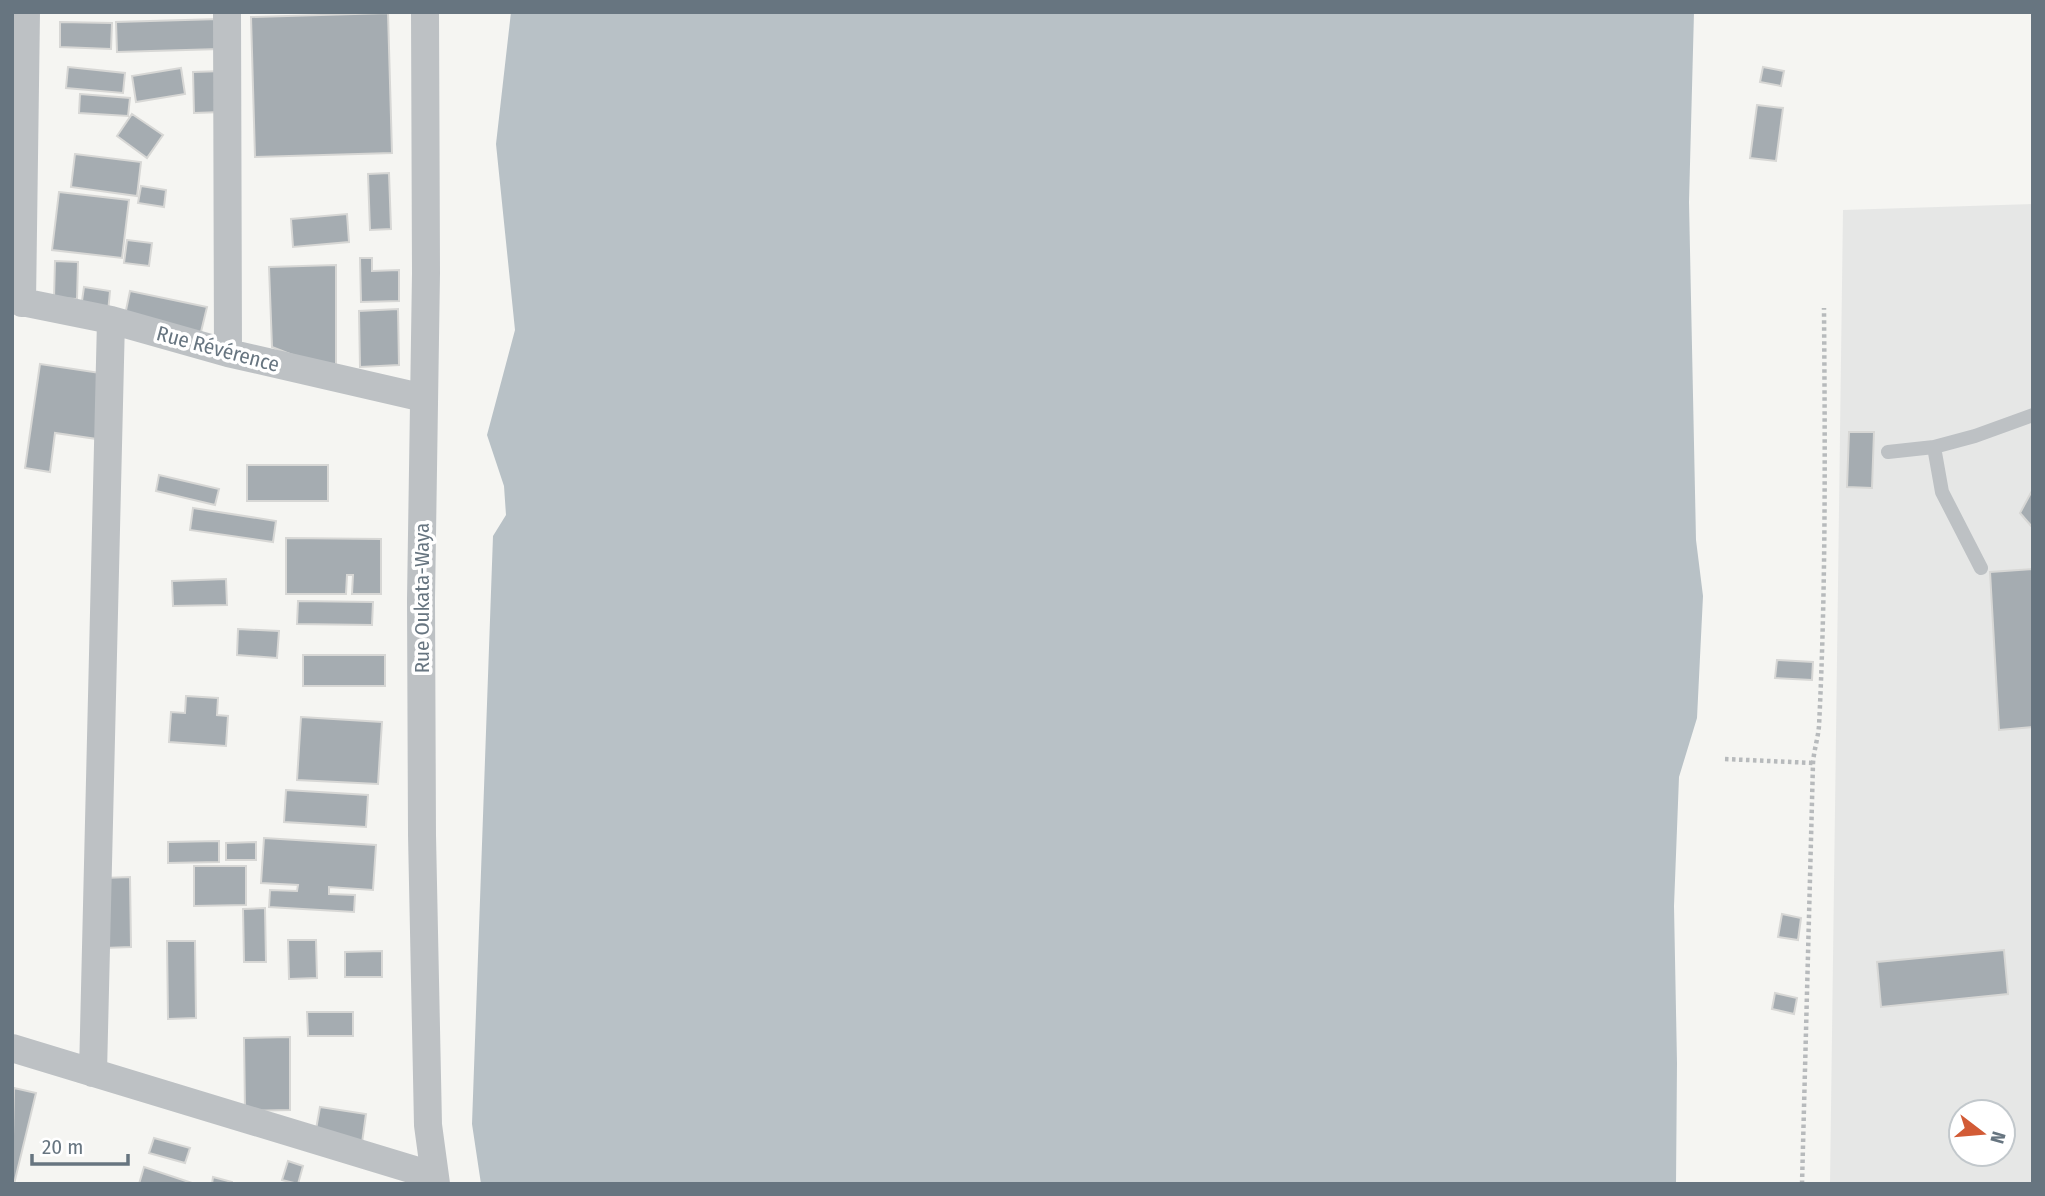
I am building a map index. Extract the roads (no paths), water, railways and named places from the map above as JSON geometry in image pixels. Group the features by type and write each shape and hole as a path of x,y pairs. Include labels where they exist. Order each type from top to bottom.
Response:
{"street":[{"path":"17,301 26,12"},
{"path":"227,12 228,353"},
{"name":"Rue Oukata-Waya","path":"425,12 422,835 428,1125 435,1180"},
{"name":"Rue Révérence","path":"17,301 111,320 228,353 424,398"},
{"path":"93,1073 111,320"},
{"path":"12,1048 435,1180"}],"lane":[{"path":"1888,452 1934,447 1975,436 2033,415"},
{"path":"1934,447 1942,492 1982,568"}]}
